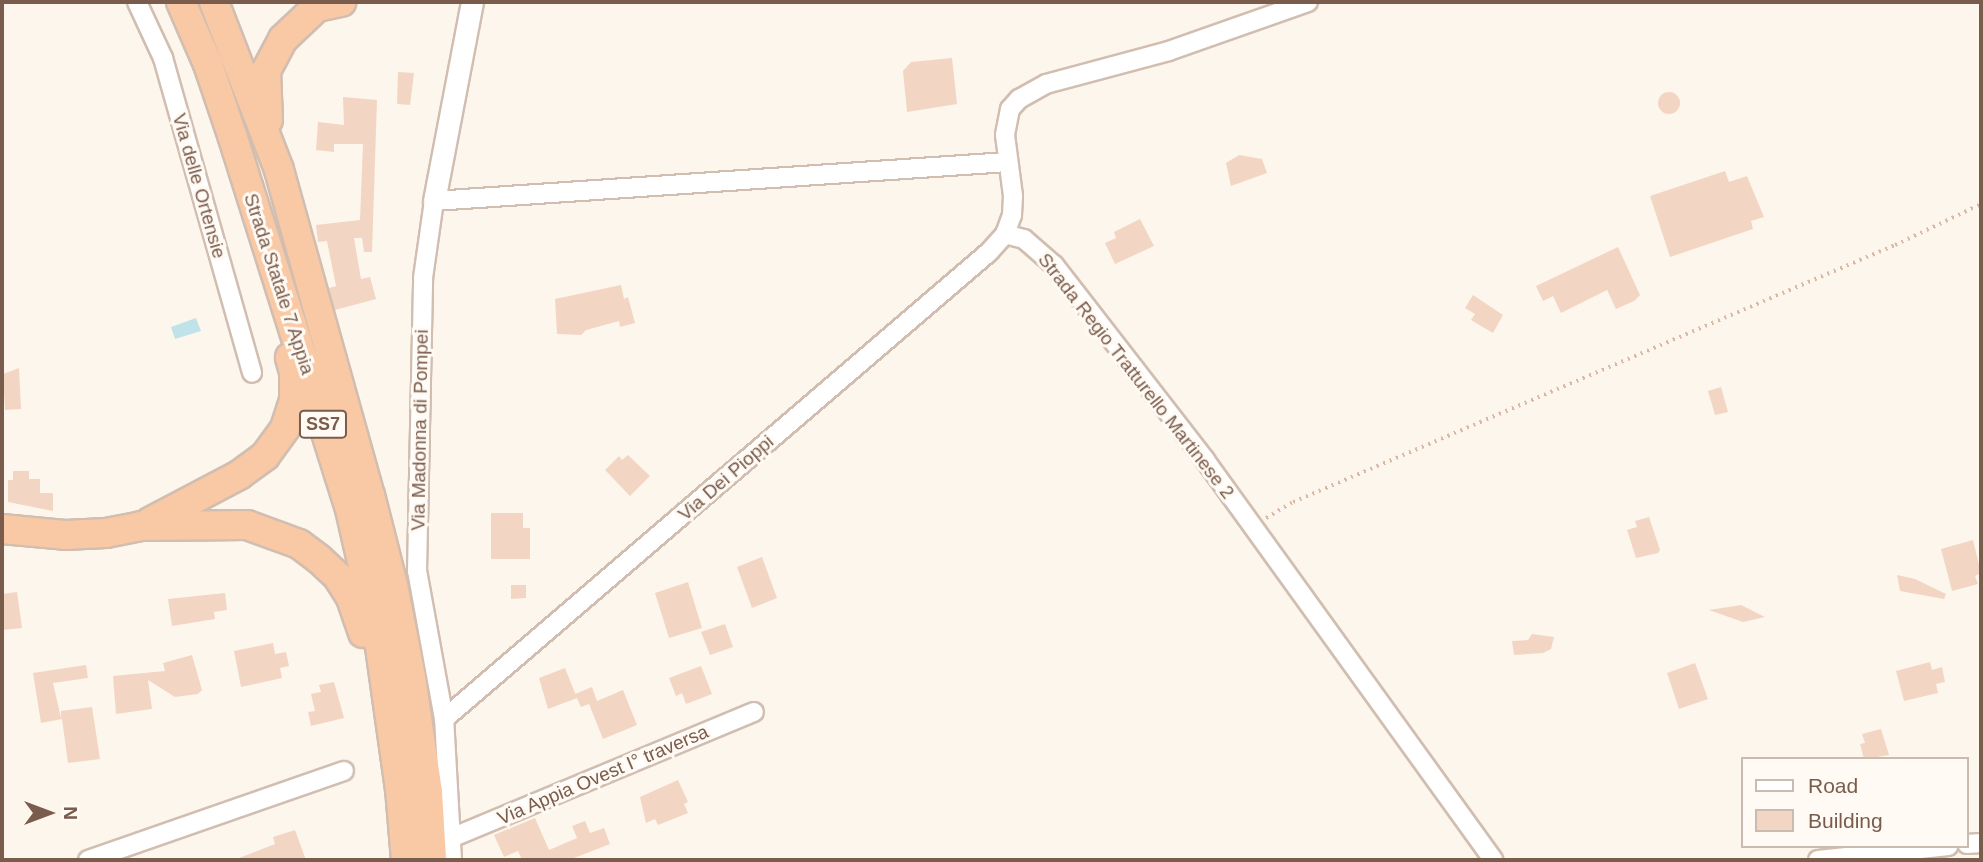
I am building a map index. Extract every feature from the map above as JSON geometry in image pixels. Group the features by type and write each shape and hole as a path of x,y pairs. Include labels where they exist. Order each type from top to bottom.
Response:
{"highway":[{"name":"Strada Statale 7 Appia","path":"181,2 208,64 233,138 349,505 378,633 400,789 406,860"},
{"name":"Strada Statale 7 Appia","path":"214,2 279,170 393,585 411,677 428,792 432,860"},
{"path":"279,170 265,107 266,71 283,39 322,3"},
{"path":"141,526 239,475 265,456 285,428 294,400 294,372 251,218 233,138"},
{"path":"2,529 65,536 106,533 141,526 247,525 299,544 338,578 360,620 383,742 400,789"}],"street":[{"name":"Via delle Ortensie","path":"137,2 163,58 252,373"},
{"name":"Via Madonna di Pompei","path":"452,860 444,719 417,571 423,278 433,201 472,2"},
{"path":"1005,234 1012,215 1013,196 1004,135 1010,109 1030,91 1065,77 1170,51 1308,2"},
{"path":"433,201 1007,162"},
{"name":"Strada Regio Tratturello Martinese 2","path":"1005,234 1024,239 1054,265 1253,527 1493,860"},
{"name":"Via Dei Pioppi","path":"444,719 979,261 1005,234"},
{"name":"Via Appia Ovest I° traversa","path":"452,838 754,712"},
{"path":"88,860 344,771"},
{"path":"1818,860 1929,848"}],"path":[{"path":"1253,527 1293,502 1895,245 1981,204"}],"water":[{"path":"196,318 201,331 175,339 171,327"}],"building":[{"path":"952,58 957,104 907,112 903,71 911,62"},
{"path":"398,72 414,73 410,105 397,104"},
{"path":"1669,92 1677,95 1680,103 1677,111 1669,114 1661,111 1658,103 1661,95"},
{"path":"343,97 377,100 372,252 364,252 362,238 354,238 361,279 370,277 376,299 335,310 329,288 336,286 327,241 318,242 316,225 360,220 363,144 334,144 334,152 316,150 318,122 344,125"},
{"path":"1239,155 1262,159 1267,173 1231,186 1226,163"},
{"path":"1725,171 1729,182 1747,176 1764,217 1751,221 1753,229 1670,257 1650,196"},
{"path":"1140,219 1154,246 1115,264 1105,243 1116,238 1114,232"},
{"path":"1618,247 1640,295 1634,301 1616,309 1607,290 1561,313 1553,296 1543,301 1536,286"},
{"path":"621,285 624,299 628,297 635,323 620,327 619,321 586,330 581,335 557,334 555,299"},
{"path":"1473,295 1503,315 1493,333 1471,320 1475,314 1465,308"},
{"path":"19,368 21,409 5,410 3,374"},
{"path":"1721,387 1728,412 1715,415 1708,391"},
{"path":"628,455 650,476 630,496 605,470 619,456 622,460"},
{"path":"13,471 29,471 29,479 40,479 40,493 53,493 53,511 8,502 8,480 13,480"},
{"path":"491,513 523,513 523,528 530,528 530,559 491,559"},
{"path":"1649,517 1660,550 1658,553 1636,558 1627,530 1637,527 1635,521"},
{"path":"1973,540 1981,573 1975,576 1978,584 1952,591 1941,549"},
{"path":"762,557 777,598 752,608 737,567"},
{"path":"1897,575 1915,579 1946,594 1944,599 1900,591"},
{"path":"688,582 702,628 669,638 655,593"},
{"path":"511,585 526,585 526,598 511,599"},
{"path":"17,592 22,628 2,630 2,594"},
{"path":"225,593 227,610 214,612 215,619 172,626 168,599"},
{"path":"1741,605 1765,617 1743,622 1709,610"},
{"path":"725,624 733,647 710,655 701,632"},
{"path":"1532,634 1554,637 1551,649 1543,653 1514,655 1512,641 1528,640"},
{"path":"273,643 275,654 286,652 289,666 280,668 282,678 241,687 234,651"},
{"path":"192,655 202,690 198,694 175,697 148,680 152,709 116,714 113,676 165,671 163,663"},
{"path":"1930,662 1932,670 1942,667 1945,682 1936,684 1938,693 1904,701 1896,671"},
{"path":"1695,663 1708,699 1679,709 1667,673"},
{"path":"86,665 88,678 53,683 61,718 61,711 92,707 100,759 68,763 62,719 41,723 33,673"},
{"path":"701,666 712,694 686,704 682,693 676,696 669,678"},
{"path":"565,668 577,698 548,709 539,678"},
{"path":"334,682 344,718 311,726 308,712 315,711 311,694 321,692 319,685"},
{"path":"592,687 597,701 623,690 637,725 603,739 589,704 581,707 575,694"},
{"path":"1881,729 1889,755 1863,757 1860,744 1865,743 1862,734"},
{"path":"678,780 688,802 684,804 688,813 658,825 655,819 646,823 640,797"},
{"path":"535,818 549,850 577,838 572,826 585,821 590,833 604,828 610,844 569,860 522,860 518,851 504,857 494,835"},
{"path":"295,830 306,860 234,860 275,844 273,837"}]}
